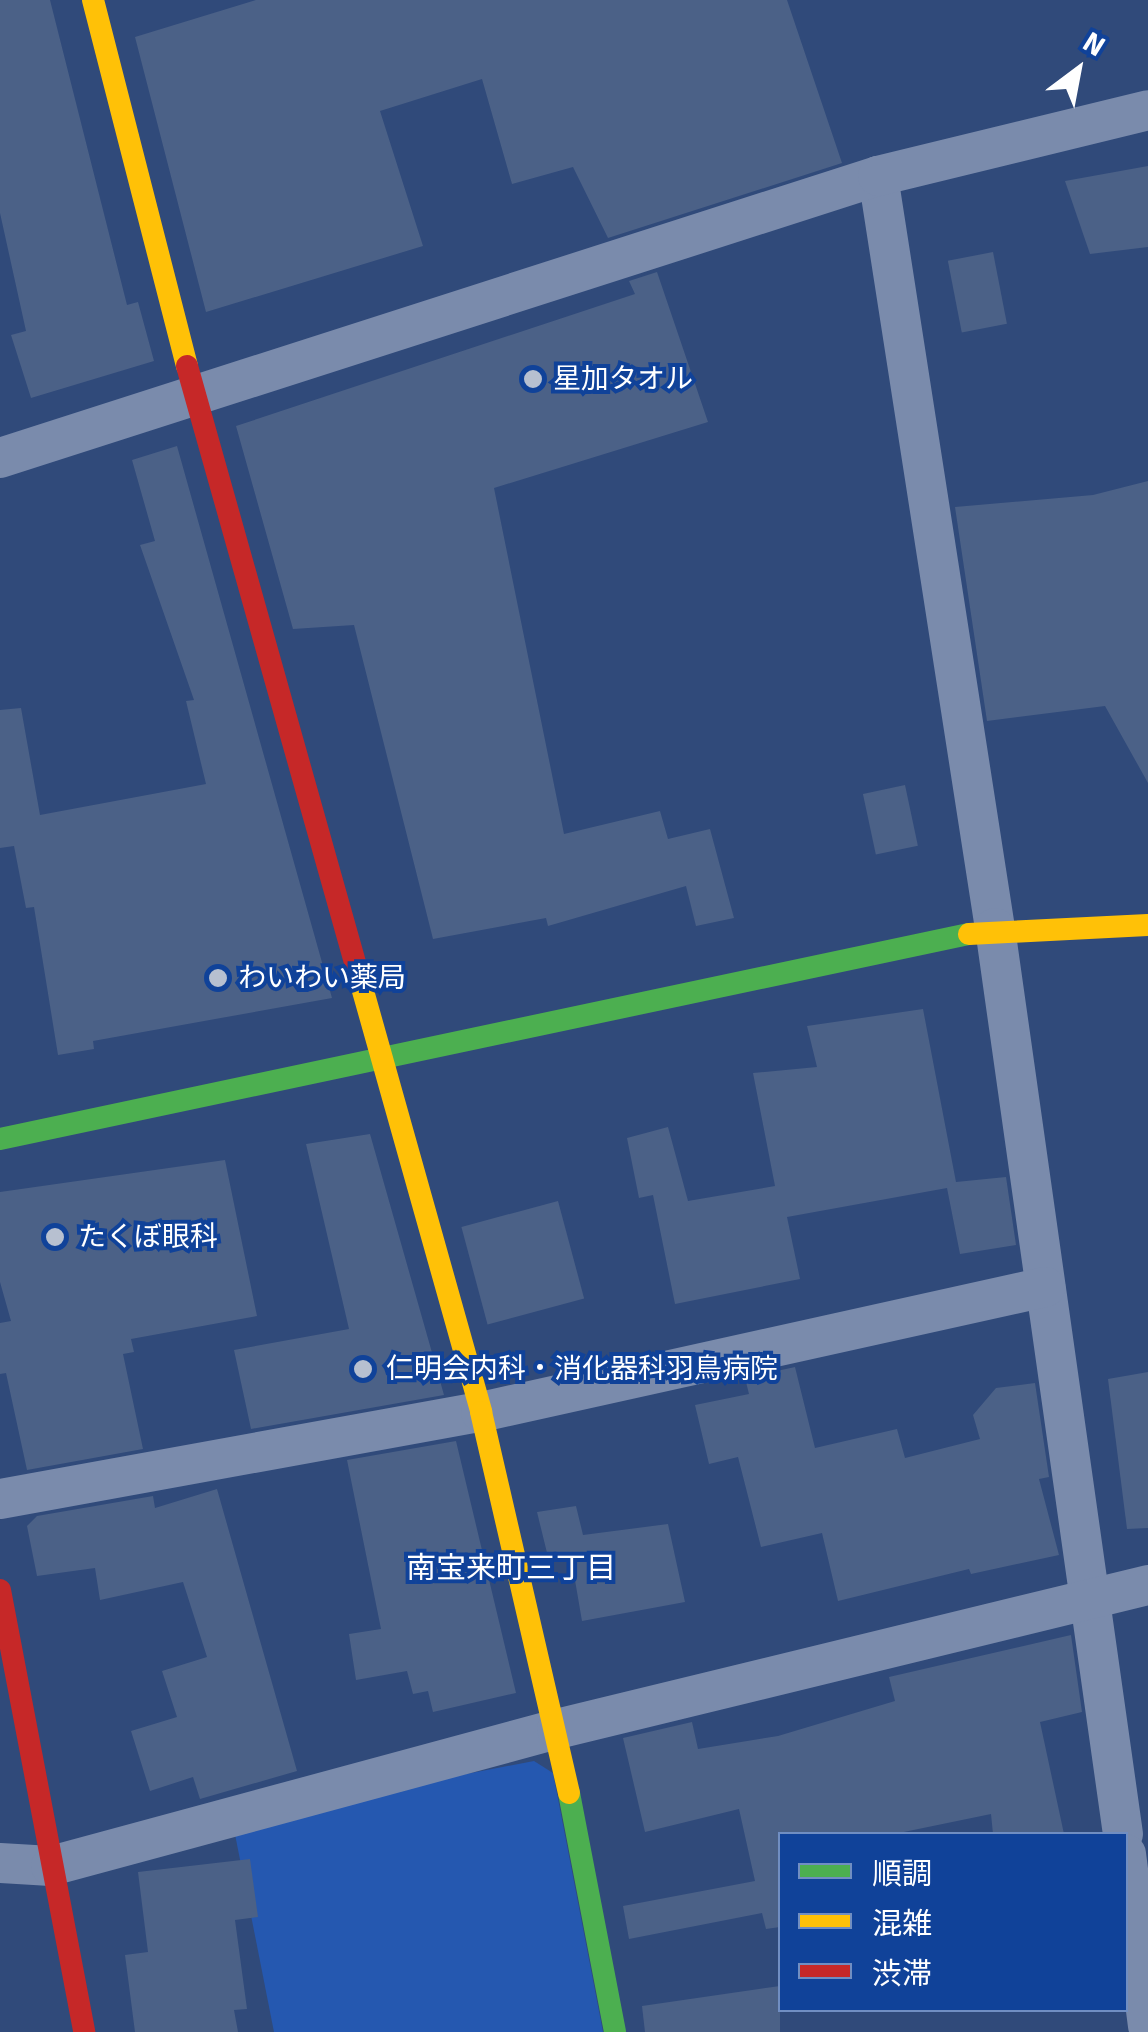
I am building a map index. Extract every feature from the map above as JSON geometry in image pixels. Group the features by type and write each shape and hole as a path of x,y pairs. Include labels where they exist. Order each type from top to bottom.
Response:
{"street":[{"path":"93,0 194,392 481,1412 557,1729 615,2032"},
{"path":"0,458 194,392 878,176 1148,110"},
{"path":"878,176 995,928 1123,1832"},
{"path":"0,1139 995,928 1148,925"},
{"path":"0,1499 481,1412 1045,1287"},
{"path":"0,1864 51,1866 557,1729 1148,1585"},
{"path":"0,1590 84,2032"},
{"path":"1128,1870 1148,2026"}],"shaded area":[{"path":"534,1761 553,1773 603,2032 274,2032 232,1819"}],"building":[{"path":"0,0 50,0 127,305 138,302 154,361 31,398 11,335 26,331 0,213"},
{"path":"256,0 787,0 842,163 608,238 573,167 512,184 482,79 380,111 423,246 206,312 135,37"},
{"path":"1148,166 1148,247 1090,254 1065,181"},
{"path":"993,252 1007,324 962,332 948,261"},
{"path":"657,272 708,422 494,488 564,834 660,811 668,839 710,829 734,918 696,926 686,886 548,926 546,918 433,939 354,625 293,629 236,426 635,294 629,281"},
{"path":"177,446 332,998 93,1041 94,1049 58,1055 34,907 26,908 14,846 0,848 0,710 21,708 40,815 206,784 186,701 194,700 140,545 155,541 132,460"},
{"path":"1148,481 1148,783 1105,706 987,721 955,507 1093,495"},
{"path":"905,785 918,846 876,855 863,794"},
{"path":"923,1009 956,1182 1006,1177 1016,1245 960,1254 947,1188 787,1217 800,1279 675,1304 653,1195 639,1198 627,1138 668,1127 688,1201 775,1186 753,1073 817,1067 807,1026"},
{"path":"370,1134 444,1395 251,1429 234,1350 349,1329 306,1144"},
{"path":"225,1160 257,1316 131,1339 134,1352 123,1354 143,1449 27,1470 6,1373 0,1374 0,1323 11,1321 0,1282 0,1192"},
{"path":"558,1201 584,1299 488,1324 461,1227"},
{"path":"795,1367 815,1448 897,1429 905,1458 980,1439 973,1415 996,1388 1035,1383 1049,1477 1039,1479 1059,1555 971,1574 969,1569 838,1601 822,1533 761,1547 738,1457 709,1464 695,1405 749,1394 745,1378"},
{"path":"1148,1372 1148,1528 1127,1529 1108,1379"},
{"path":"456,1441 516,1693 433,1712 428,1691 413,1694 407,1671 356,1680 349,1634 381,1629 347,1460"},
{"path":"217,1489 297,1771 200,1799 193,1777 150,1791 131,1731 177,1717 162,1671 207,1657 183,1582 100,1600 95,1568 37,1576 27,1526 37,1516 153,1496 155,1508"},
{"path":"576,1506 583,1535 668,1524 685,1602 582,1621 571,1557 549,1561 537,1512"},
{"path":"1071,1635 1082,1712 1040,1722 1064,1832 993,1832 991,1814 904,1832 778,1832 778,1927 766,1929 762,1913 629,1939 623,1906 755,1881 739,1809 645,1832 623,1738 692,1722 698,1749 778,1736 895,1701 889,1677"},
{"path":"250,1859 258,1917 235,1920 247,2009 234,2010 238,2032 135,2032 125,1955 148,1952 138,1872"},
{"path":"778,1986 780,2032 645,2032 642,2006"}],"traffic: fast":[{"path":"0,1139 969,934"},
{"path":"569,1793 615,2032"}],"traffic: slow":[{"path":"93,0 187,366"},
{"path":"969,934 1148,925"},
{"path":"356,966 481,1412 569,1793"}],"traffic: jam":[{"path":"187,366 356,966"},
{"path":"0,1590 84,2032"}],"place":[{"name":"星加タオル","path":"533,379"},
{"name":"わいわい薬局","path":"218,978"},
{"name":"たくぼ眼科","path":"55,1237"},
{"name":"仁明会内科・消化器科羽鳥病院","path":"363,1369"}],"district":[{"name":"南宝来町三丁目","path":"511,1569"}]}
